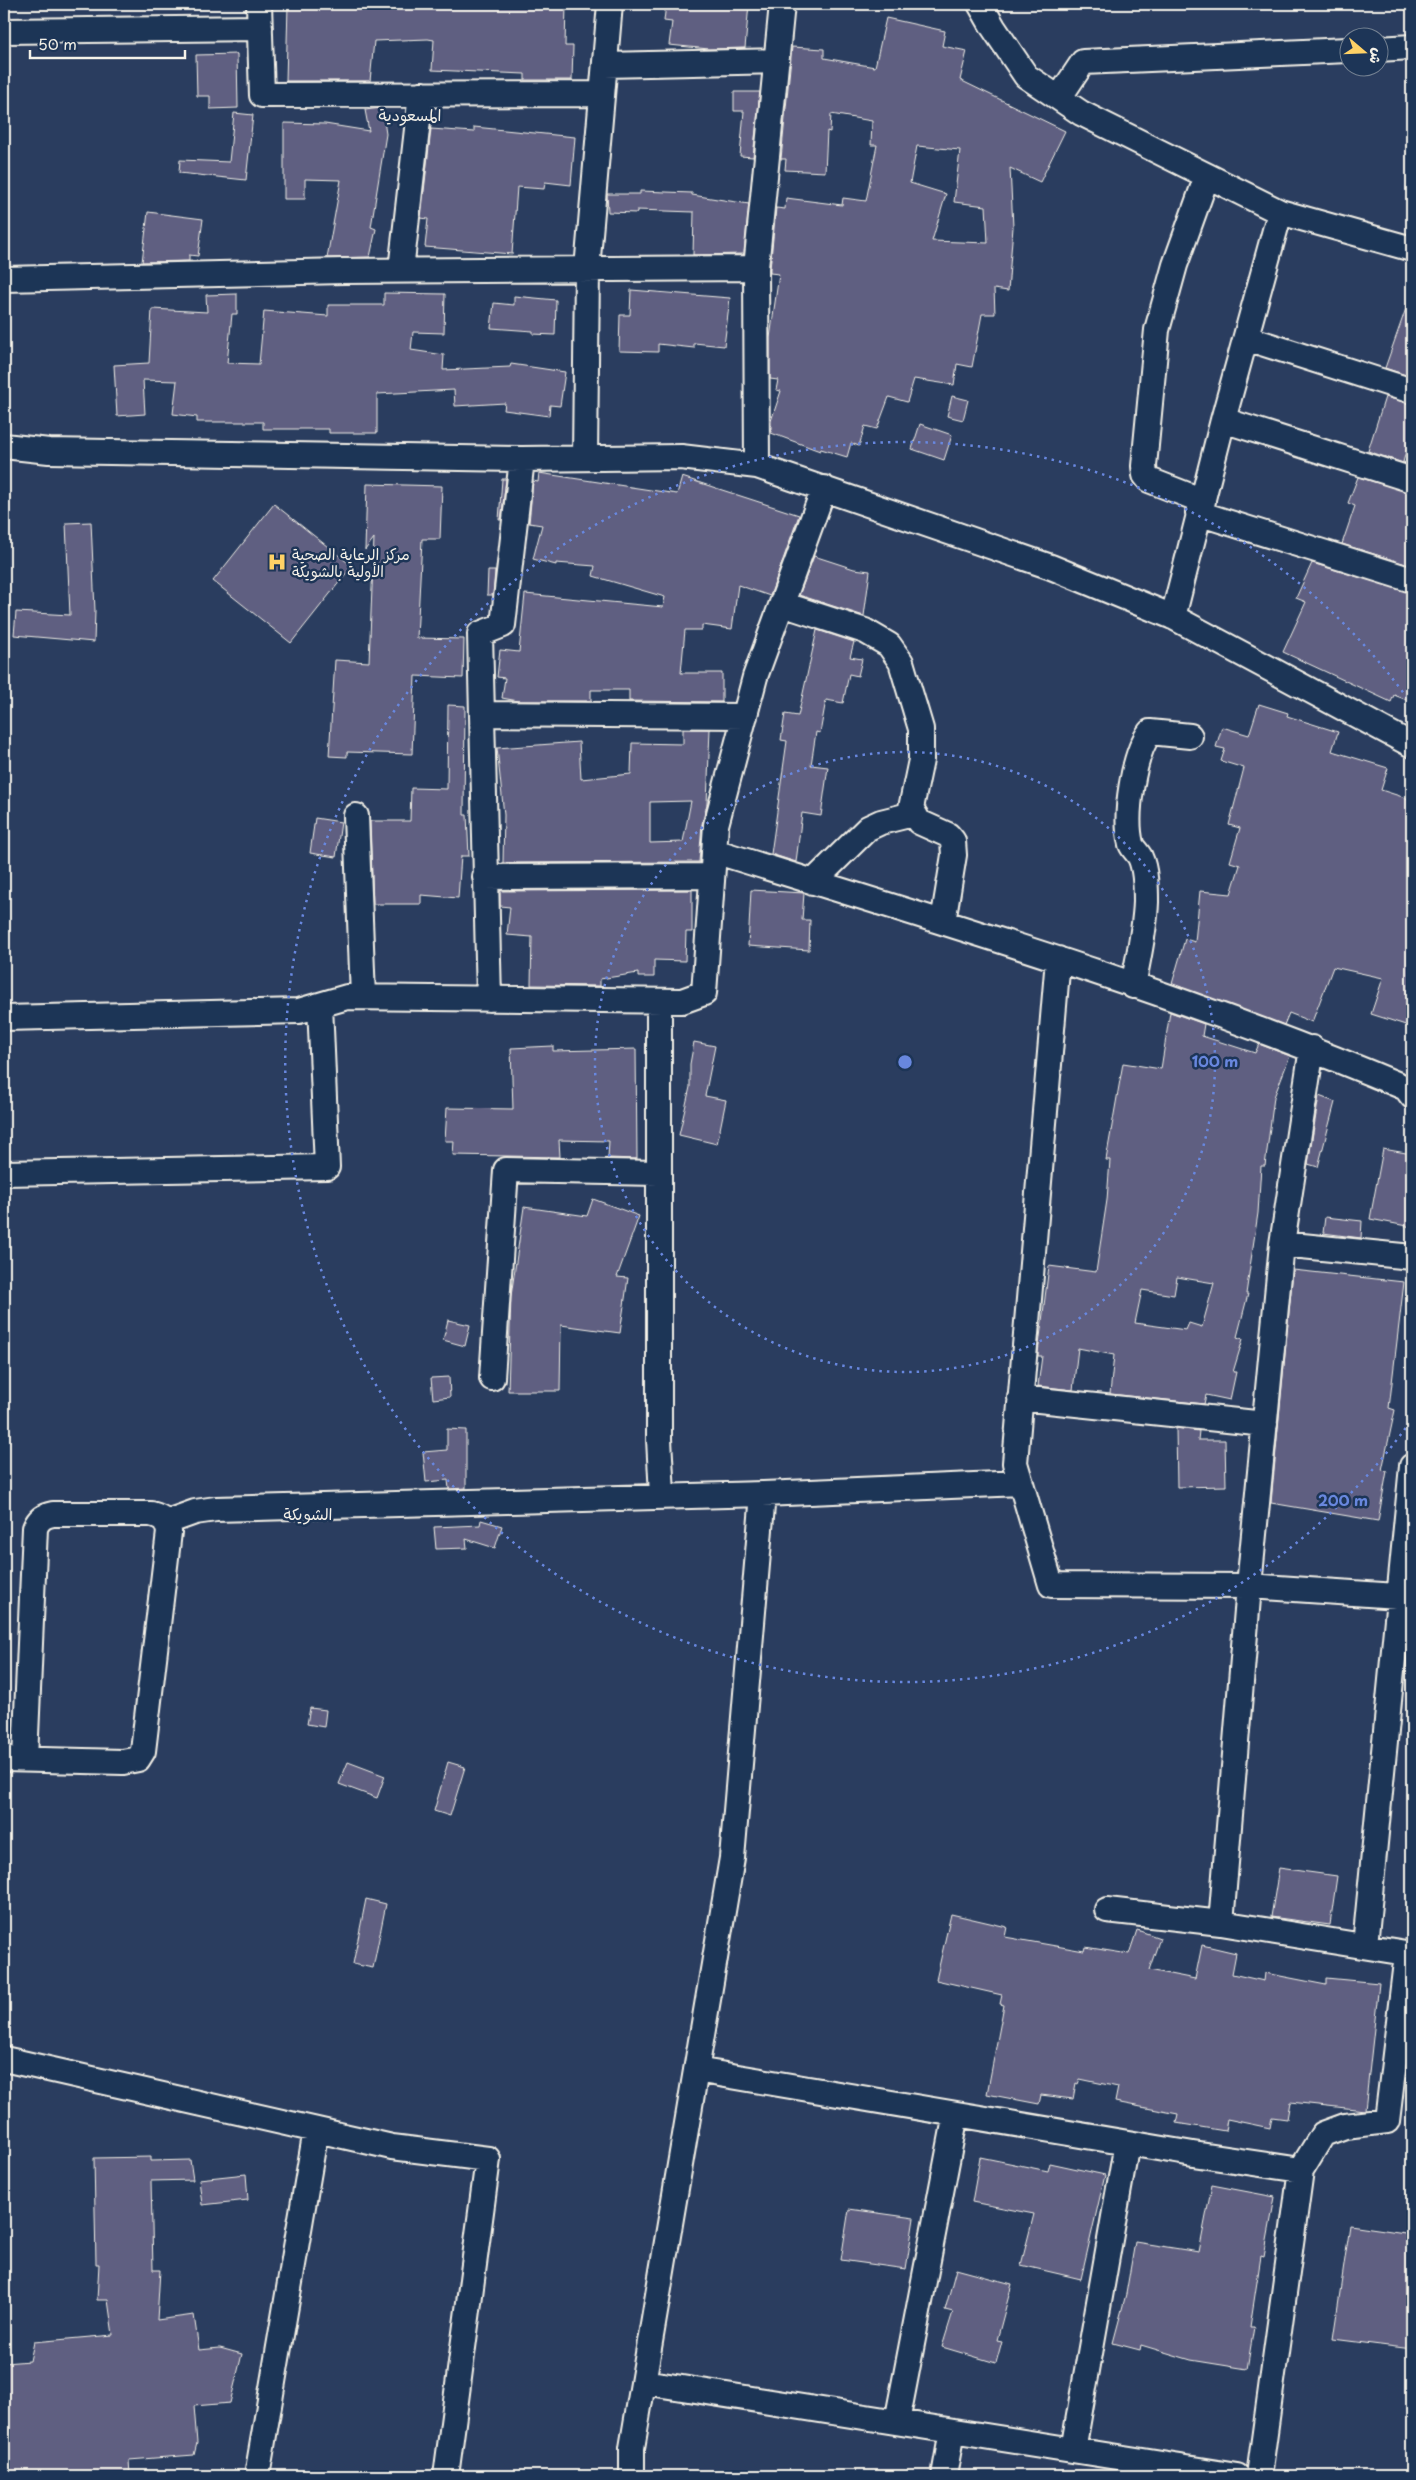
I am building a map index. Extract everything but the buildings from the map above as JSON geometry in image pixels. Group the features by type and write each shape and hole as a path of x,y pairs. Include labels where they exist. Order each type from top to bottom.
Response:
{"street":[{"path":"260,4 262,95 602,94"},
{"path":"585,458 587,269 610,4"},
{"path":"757,466 756,268 782,4"},
{"path":"980,4 1026,76 1081,113 1280,212 1412,249"},
{"path":"4,31 260,28"},
{"path":"1388,48 1412,47"},
{"path":"1059,98 1083,62 1338,50"},
{"path":"605,65 777,61"},
{"path":"401,270 421,94"},
{"path":"1207,176 1175,265 1157,330 1144,466 1145,475 1149,480 1201,507 1412,580"},
{"path":"1173,617 1223,420 1280,212"},
{"path":"4,279 401,270 756,268"},
{"path":"1246,338 1412,391"},
{"path":"1223,420 1412,480"},
{"path":"4,446 49,451 522,459 681,457 757,466 1051,567 1173,617 1412,745"},
{"path":"4,464 49,451"},
{"path":"488,999 480,634 503,625 522,459"},
{"path":"4,1018 299,1011 348,997 682,1002 704,993 716,825 755,677 824,488"},
{"path":"782,604 865,631 889,645 901,662 921,729 921,760 911,808 918,822 948,835 953,841 954,855 943,922"},
{"path":"482,714 745,716"},
{"path":"1133,986 1146,903 1144,871 1140,857 1132,846 1129,832 1130,798 1137,763 1143,742 1150,732 1190,736"},
{"path":"813,882 868,828 880,822 913,814"},
{"path":"356,816 364,997"},
{"path":"714,851 1058,959 1312,1048 1410,1087"},
{"path":"485,878 712,876"},
{"path":"1058,959 1015,1463 1051,1585 1249,1586 1406,1596"},
{"path":"659,1001 659,1440 662,1496"},
{"path":"4,1173 327,1167 320,1005"},
{"path":"1221,1923 1249,1586 1282,1244 1312,1048"},
{"path":"492,1378 506,1170 658,1173"},
{"path":"1282,1244 1412,1256"},
{"path":"1020,1398 1264,1424"},
{"path":"1365,1945 1406,1596 1412,1466"},
{"path":"166,1522 194,1512 216,1508 763,1494 1020,1483"},
{"path":"632,2476 632,2448 732,1858 763,1494"},
{"path":"53,1514 151,1514 161,1517 166,1522 169,1532 143,1752 138,1759 123,1762 14,1759 35,1528 38,1520 53,1514"},
{"path":"1107,1910 1221,1923 1365,1945 1410,1954 1387,2121 1345,2126 1323,2134 1301,2170 1259,2476"},
{"path":"4,2060 392,2147 488,2159 446,2476"},
{"path":"696,2070 1127,2143 1301,2170"},
{"path":"897,2422 956,2114"},
{"path":"257,2476 316,2130"},
{"path":"1073,2450 1127,2143"},
{"path":"644,2382 1237,2476"},
{"path":"944,2476 952,2431"}],"place":[{"name":"مركز الرعاية الصحية الأولية بالشويكة","path":"277,562"}],"district":[{"name":"المسعودية","path":"410,114"},
{"name":"الشويكة","path":"308,1513"}]}
